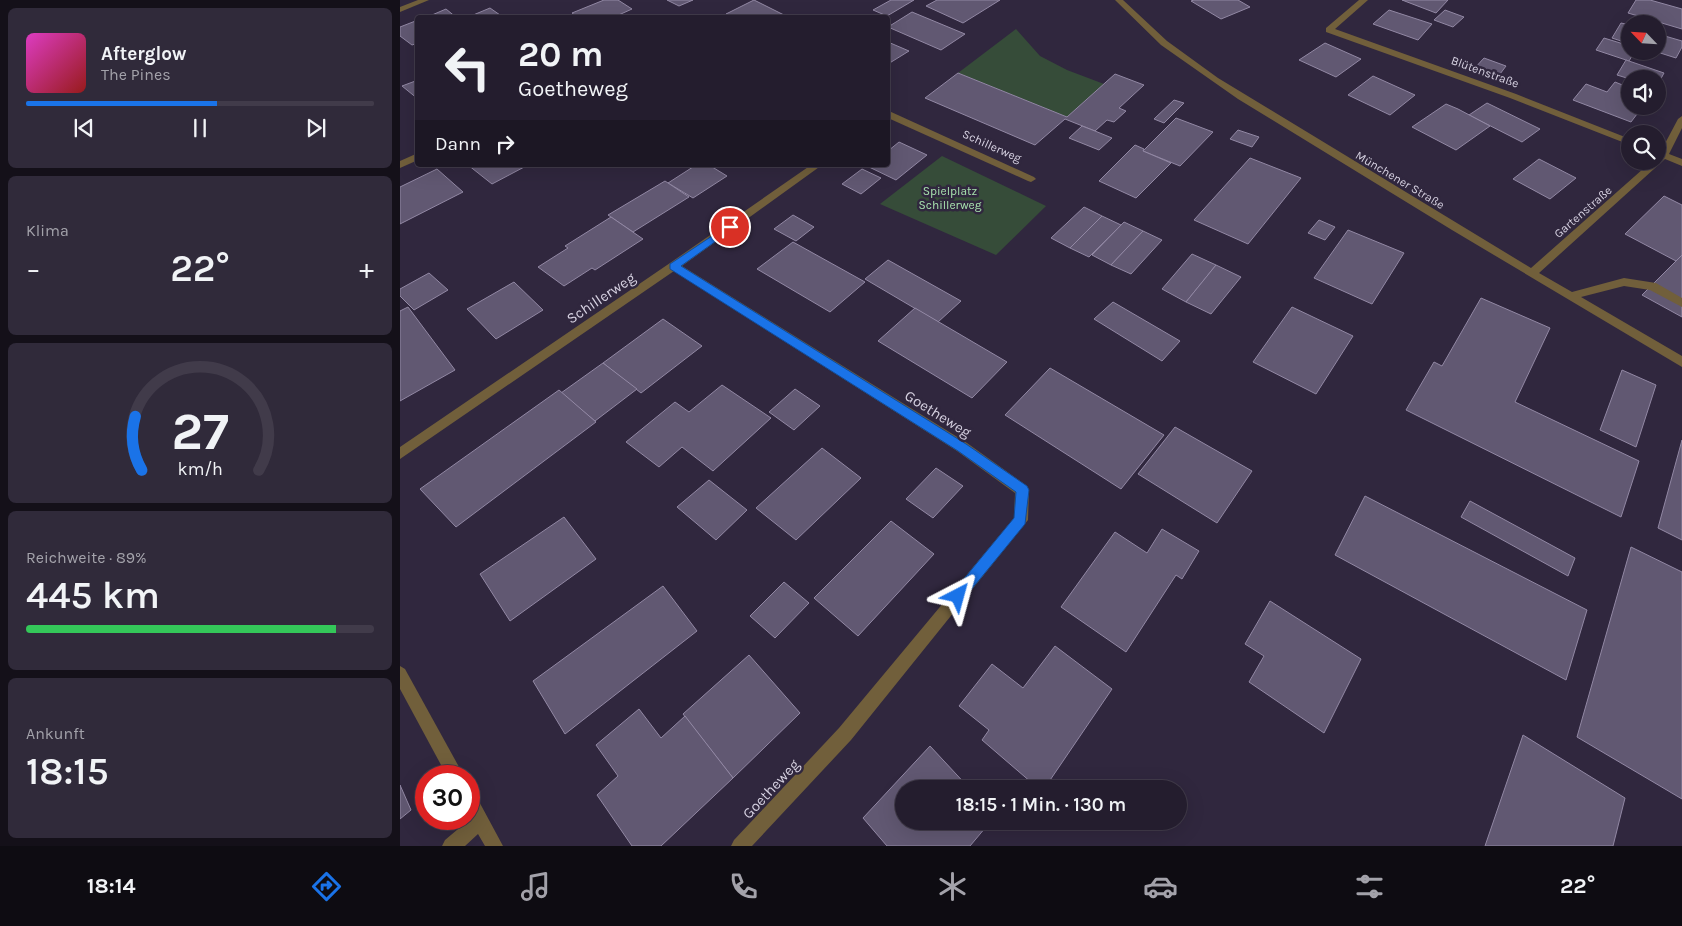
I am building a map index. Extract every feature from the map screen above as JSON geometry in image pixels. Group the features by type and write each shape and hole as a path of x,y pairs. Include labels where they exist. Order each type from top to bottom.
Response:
{"street":[{"path":"400,10 424,0"},
{"name":"Münchener Straße","path":"1119,0 1173,50 1221,84 1369,176 1682,362"},
{"name":"Blütenstraße","path":"1364,0 1329,30 1514,96 1621,138"},
{"name":"Schillerweg","path":"890,114 1031,179"},
{"name":"Gartenstraße","path":"1666,144 1682,119"},
{"path":"1666,157 1682,164"},
{"path":"400,165 415,158"},
{"name":"Schillerweg","path":"400,454 674,266 814,167"},
{"name":"Gartenstraße","path":"1532,273 1649,170"},
{"name":"Goetheweg","path":"674,266 962,447 1022,490 1020,520 845,734 740,846"},
{"path":"1571,296 1624,282 1652,286 1682,303"},
{"path":"400,674 450,765"},
{"path":"480,822 494,846"},
{"path":"451,846 470,830"}],"green space":[{"path":"1016,29 1040,56 1067,70 1104,84 1067,117 958,73"},
{"name":"Spielplatz Schillerweg","path":"942,156 1046,206 996,255 880,204"}],"building":[{"path":"604,0 618,0 632,9 619,15 575,15 572,13"},
{"path":"667,0 693,0 679,6"},
{"path":"754,0 784,15 728,15 726,14"},
{"path":"891,0 914,0 889,15 873,10"},
{"path":"937,0 1000,0 963,23 926,6"},
{"path":"1238,0 1250,7 1221,19 1191,1"},
{"path":"1402,0 1448,0 1436,13"},
{"path":"1636,0 1650,0 1682,9 1682,29 1666,24 1666,15 1635,15 1628,13"},
{"path":"490,8 500,15 473,15"},
{"path":"446,9 453,15 432,15"},
{"path":"1389,10 1432,24 1418,40 1373,24"},
{"path":"1445,10 1464,17 1453,27 1434,20"},
{"path":"912,12 965,34 941,50 890,28 890,26"},
{"path":"415,21 415,44 412,45 400,36 400,27"},
{"path":"1621,23 1621,41 1612,38"},
{"path":"1666,36 1682,41 1682,47 1676,58 1666,55"},
{"path":"1604,38 1621,43 1621,58 1596,50"},
{"path":"890,43 909,51 890,63"},
{"path":"1325,43 1361,59 1336,77 1299,60"},
{"path":"1484,58 1506,66 1497,78 1473,70"},
{"path":"1626,60 1655,70 1621,70 1621,76 1617,75"},
{"path":"958,73 1067,117 1115,74 1144,85 1119,108 1126,111 1114,122 1107,120 1095,131 1065,119 1035,145 925,98"},
{"path":"1373,76 1415,95 1390,115 1348,95"},
{"path":"415,81 415,97 402,86"},
{"path":"1615,82 1621,84 1621,115 1636,115 1631,122 1573,100 1586,84 1607,92"},
{"path":"1174,100 1184,103 1164,123 1154,119"},
{"path":"1487,103 1540,129 1522,142 1469,115"},
{"path":"1446,104 1490,126 1456,150 1412,127"},
{"path":"1176,118 1213,132 1180,166 1143,151"},
{"path":"1082,126 1112,138 1099,150 1069,138"},
{"path":"1238,130 1259,137 1252,147 1230,139"},
{"path":"899,142 927,155 896,180 869,167 890,167 890,149"},
{"path":"1135,145 1144,149 1143,151 1171,163 1136,198 1099,181"},
{"path":"1250,158 1301,178 1248,244 1194,220"},
{"path":"1539,159 1576,178 1550,199 1513,179"},
{"path":"471,167 524,167 492,184"},
{"path":"693,167 712,167 727,176 693,198 668,183"},
{"path":"437,169 463,192 400,224 400,187"},
{"path":"862,169 881,178 861,194 842,184"},
{"path":"665,181 689,197 633,232 608,215"},
{"path":"1664,196 1682,205 1682,255 1676,261 1625,234"},
{"path":"1084,207 1102,216 1070,248 1051,238"},
{"path":"793,215 814,227 796,241 774,229"},
{"path":"1102,216 1121,225 1089,257 1070,248"},
{"path":"611,217 643,239 595,270 592,268 564,286 538,267 568,248 565,246"},
{"path":"1319,220 1335,227 1325,240 1308,233"},
{"path":"1124,222 1143,231 1111,265 1092,255"},
{"path":"1348,230 1404,253 1372,304 1314,278"},
{"path":"1143,231 1162,240 1131,274 1111,265"},
{"path":"793,242 865,282 830,312 757,269"},
{"path":"1192,254 1216,265 1186,302 1162,289"},
{"path":"1682,255 1682,317 1642,295"},
{"path":"888,260 961,301 938,322 865,279"},
{"path":"1216,265 1241,277 1211,314 1186,302"},
{"path":"429,273 448,290 414,310 400,296 400,289"},
{"path":"514,282 543,310 496,339 467,309"},
{"path":"1481,298 1550,328 1515,402 1639,461 1621,517 1406,410 1434,362 1442,366"},
{"path":"1113,302 1180,341 1162,361 1094,319"},
{"path":"408,307 455,370 400,401 400,311"},
{"path":"1292,307 1353,336 1316,394 1253,362"},
{"path":"915,308 1007,362 972,398 878,341"},
{"path":"663,319 702,346 641,393 603,363"},
{"path":"603,363 637,389 595,421 561,393"},
{"path":"1050,368 1164,435 1121,489 1005,415"},
{"path":"1622,370 1656,385 1636,447 1600,430"},
{"path":"722,385 771,418 713,471 682,447 659,467 626,442 675,402 689,412"},
{"path":"795,389 820,406 794,430 769,412"},
{"path":"559,390 596,422 456,527 420,489"},
{"path":"1175,427 1252,471 1217,523 1138,474"},
{"path":"1682,440 1682,540 1658,528"},
{"path":"822,448 861,478 796,540 756,508"},
{"path":"936,468 963,486 933,518 906,499"},
{"path":"709,480 747,510 716,540 677,507"},
{"path":"1365,496 1587,610 1566,680 1335,555"},
{"path":"1470,501 1575,558 1568,576 1461,517"},
{"path":"564,517 596,559 510,621 480,574"},
{"path":"891,521 934,554 858,636 814,598"},
{"path":"1162,529 1199,551 1182,579 1176,575 1126,652 1061,607 1115,532 1147,553"},
{"path":"1631,547 1682,572 1682,799 1577,737"},
{"path":"784,582 809,603 775,638 750,616"},
{"path":"663,586 697,631 565,734 533,681"},
{"path":"1270,601 1361,659 1324,733 1249,682 1264,656 1245,644"},
{"path":"1055,646 1112,689 1050,780 1029,780 982,740 989,730 959,706 992,664 1023,688"},
{"path":"749,655 800,713 733,778 683,714"},
{"path":"639,709 661,738 685,716 733,778 661,846 632,846 597,795 618,776 596,745"},
{"path":"1523,735 1625,798 1613,846 1485,846"},
{"path":"930,746 962,780 898,780"},
{"path":"895,784 895,830 983,830 970,846 887,846 863,818"},
{"path":"400,785 411,810 400,819"}],"route":[{"path":"730,227 674,266 962,447 1022,490 1020,520 958,596"}]}
